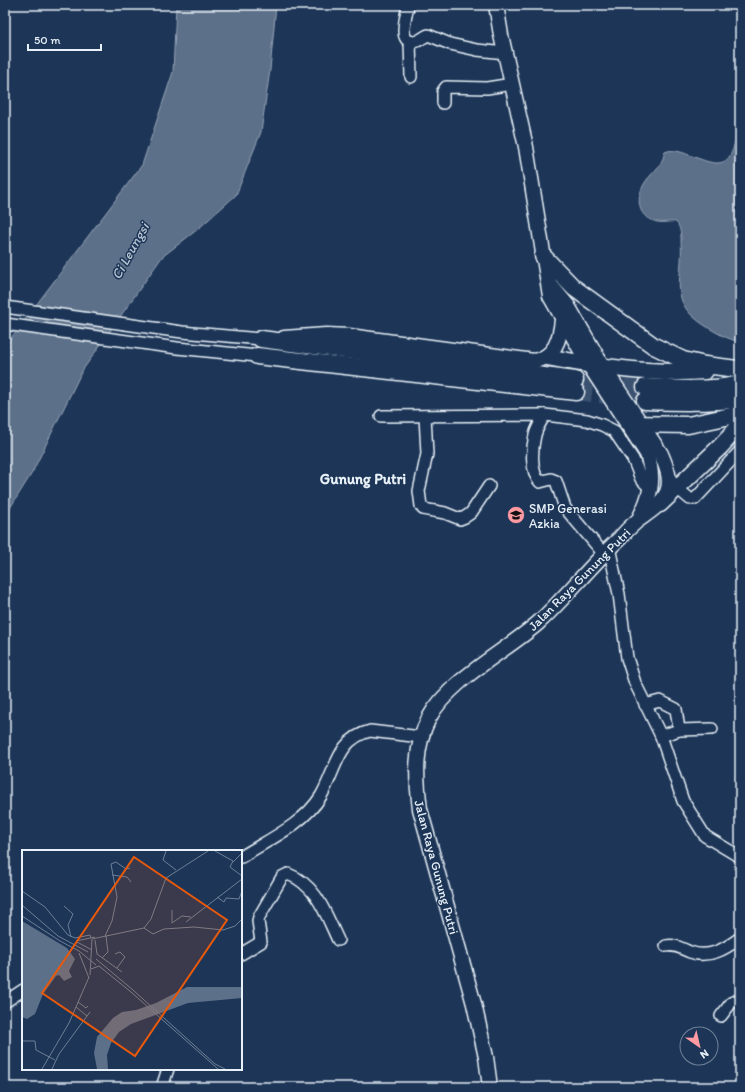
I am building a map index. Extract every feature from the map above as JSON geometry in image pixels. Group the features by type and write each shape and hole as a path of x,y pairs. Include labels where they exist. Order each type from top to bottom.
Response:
{"highway":[{"path":"543,256 574,288 654,346 683,360 739,374"},
{"path":"257,356 575,386 261,339"},
{"path":"547,357 596,366 739,374"},
{"path":"739,374 724,387 645,394 689,403 740,398"},
{"path":"635,425 688,425 740,414"},
{"path":"660,504 721,446 740,425"}],"main road":[{"path":"496,5 526,147 550,296 562,320 596,366 635,425 661,454 668,470 669,482 667,492 660,504"},
{"path":"548,282 568,306 596,366"},
{"path":"261,339 326,335 349,336 534,361 547,357 553,351 560,336 562,320"},
{"path":"635,425 651,468 651,489 649,499 638,521"},
{"name":"Jalan Raya Gunung Putri","path":"490,1087 486,1057 474,1004 420,809 417,788 417,751 421,737 429,717 465,678 538,623 606,550 638,521 660,504"}],"street":[{"path":"408,5 404,32 406,38 410,41 415,42 428,35 450,44 477,50 505,53"},
{"path":"410,41 411,77"},
{"path":"442,103 443,91 446,87 487,88 512,84"},
{"path":"5,308 182,332 261,339"},
{"path":"5,324 177,348 257,356"},
{"path":"546,415 535,434 533,448 534,474 540,482 551,479 556,481 565,508 606,550 619,594 627,658 635,683 661,736 684,801 705,836 740,857"},
{"path":"381,416 546,415 586,420 602,424 614,431 633,459 641,479 651,489"},
{"path":"425,416 427,454 419,491 421,506 423,509 445,513 460,519 471,513 489,486"},
{"path":"677,488 690,499 695,499 740,451"},
{"path":"645,705 660,701 676,709 679,730"},
{"path":"661,736 679,730 712,729"},
{"path":"242,856 311,810 332,776 343,747 352,739 362,733 370,731 421,737"},
{"path":"242,953 261,942 258,921 259,917 282,877 288,874 296,877 317,897 338,940"},
{"path":"666,946 680,947 691,952 707,955 719,951 740,938"},
{"path":"5,1002 22,991"},
{"path":"722,1016 731,1003 740,999"},
{"path":"162,1087 168,1070"}],"water":[{"name":"Ci Leungsi","path":"176,5 276,5 270,70 261,132 236,195 198,229 162,257 82,371 32,473 5,516 5,346 142,165 173,72"},
{"path":"734,5 740,5 740,72 739,64"},
{"path":"740,109 740,342 717,333 704,325 692,316 685,307 679,288 681,234 679,227 676,222 659,222 649,219 642,211 639,202 643,186 658,167 665,152 681,152 709,162 718,163 725,161 733,149"}],"tunnel":[{"path":"575,380 645,387"},
{"path":"576,392 645,401"}],"place":[{"name":"SMP Generasi Azkia","path":"516,515"}],"district":[{"name":"Gunung Putri","path":"363,479"}]}
